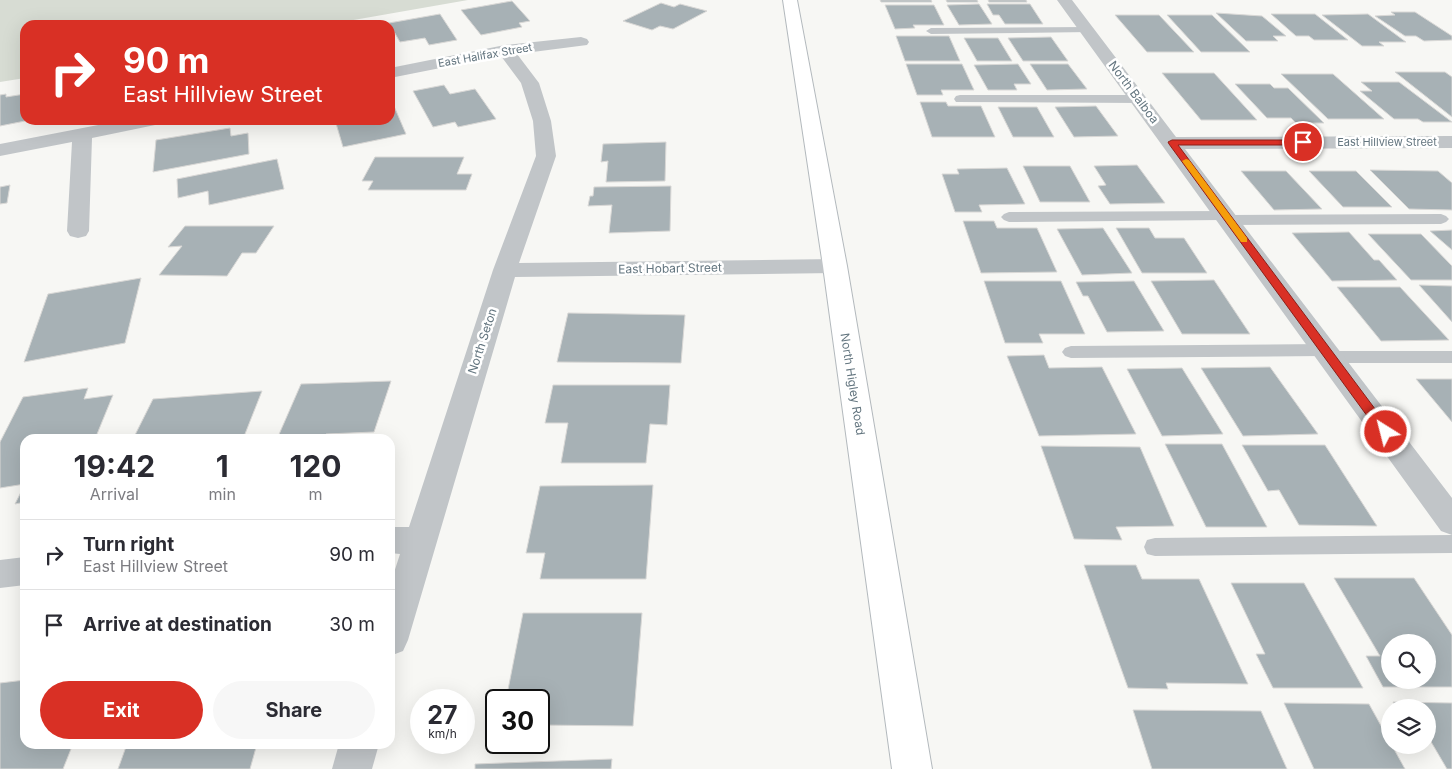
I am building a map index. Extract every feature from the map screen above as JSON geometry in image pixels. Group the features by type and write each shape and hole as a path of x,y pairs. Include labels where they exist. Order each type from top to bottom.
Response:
{"main road":[{"name":"North Higley Road","path":"790,0 835,266 912,769"}],"street":[{"name":"North Balboa","path":"1064,0 1172,142 1452,522"},
{"name":"East Halifax Street","path":"395,72 505,50 581,42"},
{"name":"North Seton","path":"395,607 405,540 546,156 542,120 530,83 505,50"},
{"path":"0,150 128,125"},
{"path":"78,231 82,134"},
{"name":"East Hillview Street","path":"1172,142 1452,142"},
{"name":"East Hobart Street","path":"505,270 835,266"},
{"path":"0,574 20,572"},
{"path":"352,769 358,749"}],"lane":[{"path":"931,31 1087,30"},
{"path":"960,99 1139,99"},
{"path":"1010,217 1441,219"},
{"path":"1071,352 1328,353 1452,357"},
{"path":"1155,547 1452,544"}],"shaded area":[{"path":"0,0 468,0 354,20 20,20 20,79 0,82"}],"building":[{"path":"880,0 931,0 932,2 881,2"},
{"path":"946,0 977,0 978,2 947,2"},
{"path":"988,0 1026,0 1027,2 989,2"},
{"path":"512,1 530,21 519,23 522,27 481,35 461,10"},
{"path":"661,3 674,7 680,4 707,11 673,29 660,26 652,30 623,21"},
{"path":"979,4 992,24 959,25 947,5"},
{"path":"987,4 1030,4 1043,24 1005,24 999,15 993,15"},
{"path":"885,5 934,5 944,25 913,25 915,28 895,29"},
{"path":"1391,12 1415,12 1452,36 1452,40 1424,41 1416,36 1405,36 1375,16 1395,15"},
{"path":"1216,13 1262,16 1286,36 1273,36 1278,41 1246,41"},
{"path":"440,14 457,40 429,45 425,38 400,42 395,33 395,22"},
{"path":"1271,14 1315,14 1348,40 1314,40 1309,36 1296,36"},
{"path":"1368,14 1406,42 1379,42 1384,46 1362,46 1322,15"},
{"path":"1115,15 1159,15 1194,52 1147,52"},
{"path":"1167,15 1212,15 1250,52 1201,52"},
{"path":"896,36 949,36 960,61 905,61"},
{"path":"1051,37 1068,61 1023,61 1008,38"},
{"path":"964,38 998,38 1012,61 977,61"},
{"path":"906,64 962,64 974,90 941,90 943,95 917,95"},
{"path":"1018,64 1031,84 1014,84 1017,90 988,90 974,65"},
{"path":"1030,64 1068,64 1087,89 1047,90"},
{"path":"1395,72 1445,72 1452,77 1452,117"},
{"path":"1162,73 1214,73 1257,120 1201,120"},
{"path":"1281,74 1333,74 1384,119 1328,119"},
{"path":"1361,82 1399,82 1452,122 1394,119 1360,91 1372,91"},
{"path":"1235,84 1270,84 1274,88 1288,88 1324,123 1296,123 1291,118 1267,118"},
{"path":"444,85 450,94 475,89 496,119 458,127 455,122 433,127 413,91"},
{"path":"6,94 6,97 20,95 20,122 0,126 0,95"},
{"path":"920,102 946,102 948,106 981,106 995,137 932,137"},
{"path":"1096,106 1118,136 1074,137 1055,107"},
{"path":"998,107 1037,107 1054,137 1013,137"},
{"path":"395,109 406,134 343,147 336,125 395,125"},
{"path":"230,128 231,136 248,133 249,154 153,172 156,140"},
{"path":"666,142 665,181 606,182 608,161 601,162 603,144"},
{"path":"375,157 464,157 457,174 472,174 466,190 368,190 373,181 362,181"},
{"path":"277,159 284,189 209,205 208,191 178,198 177,179"},
{"path":"1137,165 1165,203 1110,204 1098,186 1106,185 1094,166"},
{"path":"1023,166 1070,166 1090,202 1040,202"},
{"path":"1007,168 1025,204 979,205 982,212 955,212 942,174 959,174 957,169"},
{"path":"1370,170 1438,171 1452,183 1452,210 1409,209"},
{"path":"1241,171 1286,171 1322,209 1274,210"},
{"path":"1309,171 1356,171 1392,207 1343,207"},
{"path":"10,185 7,203 0,204 0,187"},
{"path":"671,186 670,231 609,233 612,205 588,206 590,196 593,196 594,187"},
{"path":"963,221 994,221 997,228 1037,228 1057,272 981,273"},
{"path":"185,226 274,226 256,253 242,253 227,276 159,275 182,246 168,247"},
{"path":"1103,228 1132,273 1082,275 1057,229"},
{"path":"1116,228 1149,228 1155,238 1184,238 1207,273 1142,273"},
{"path":"1452,230 1452,250 1430,231"},
{"path":"1349,232 1374,260 1379,260 1397,280 1332,281 1292,233"},
{"path":"1368,234 1421,234 1452,266 1452,280 1411,280"},
{"path":"141,278 125,343 24,362 48,294"},
{"path":"1214,280 1250,334 1182,334 1151,281"},
{"path":"984,281 1061,281 1085,334 1039,334 1043,343 1005,343"},
{"path":"1134,281 1164,331 1107,332 1088,296 1083,296 1076,282"},
{"path":"1419,285 1452,286 1452,322"},
{"path":"1337,287 1400,287 1449,340 1381,341"},
{"path":"568,313 685,315 681,363 557,362"},
{"path":"1044,355 1049,368 1102,367 1136,434 1039,436 1007,356"},
{"path":"1270,367 1318,434 1243,436 1201,368"},
{"path":"1182,368 1223,434 1162,436 1127,369"},
{"path":"1416,379 1452,379 1452,422"},
{"path":"391,381 374,432 279,434 301,384"},
{"path":"553,385 670,385 667,425 650,424 646,463 561,463 568,423 545,423"},
{"path":"88,388 84,399 113,395 97,434 20,434 20,485 0,488 0,442 23,397"},
{"path":"262,391 245,434 136,434 153,399"},
{"path":"1165,444 1222,444 1267,527 1206,527"},
{"path":"1242,445 1325,445 1377,526 1299,525 1279,490 1268,491"},
{"path":"1041,446 1140,447 1174,526 1116,527 1122,540 1074,539"},
{"path":"653,485 646,579 540,579 545,553 526,553 540,486"},
{"path":"20,494 20,503 15,504"},
{"path":"1084,565 1136,565 1142,579 1199,579 1248,684 1166,683 1168,689 1128,688"},
{"path":"1334,578 1414,578 1452,635 1452,687 1436,687 1436,634 1381,634 1381,683 1366,656 1380,656"},
{"path":"1231,583 1304,583 1363,688 1273,688 1256,654 1265,654"},
{"path":"523,613 642,613 633,726 550,725 550,689 508,689"},
{"path":"20,681 20,749 71,749 63,769 0,769 0,683"},
{"path":"1284,703 1369,704 1381,726 1381,754 1397,754 1405,769 1314,769"},
{"path":"1436,703 1452,703 1452,769 1447,769 1436,750"},
{"path":"1133,710 1261,711 1287,769 1152,769"},
{"path":"125,749 256,749 250,769 118,769"},
{"path":"612,759 611,769 475,769 475,764"}],"slow traffic":[{"path":"1186,161 1244,240"}],"route":[{"path":"1303,142 1172,142 1386,432"}]}
